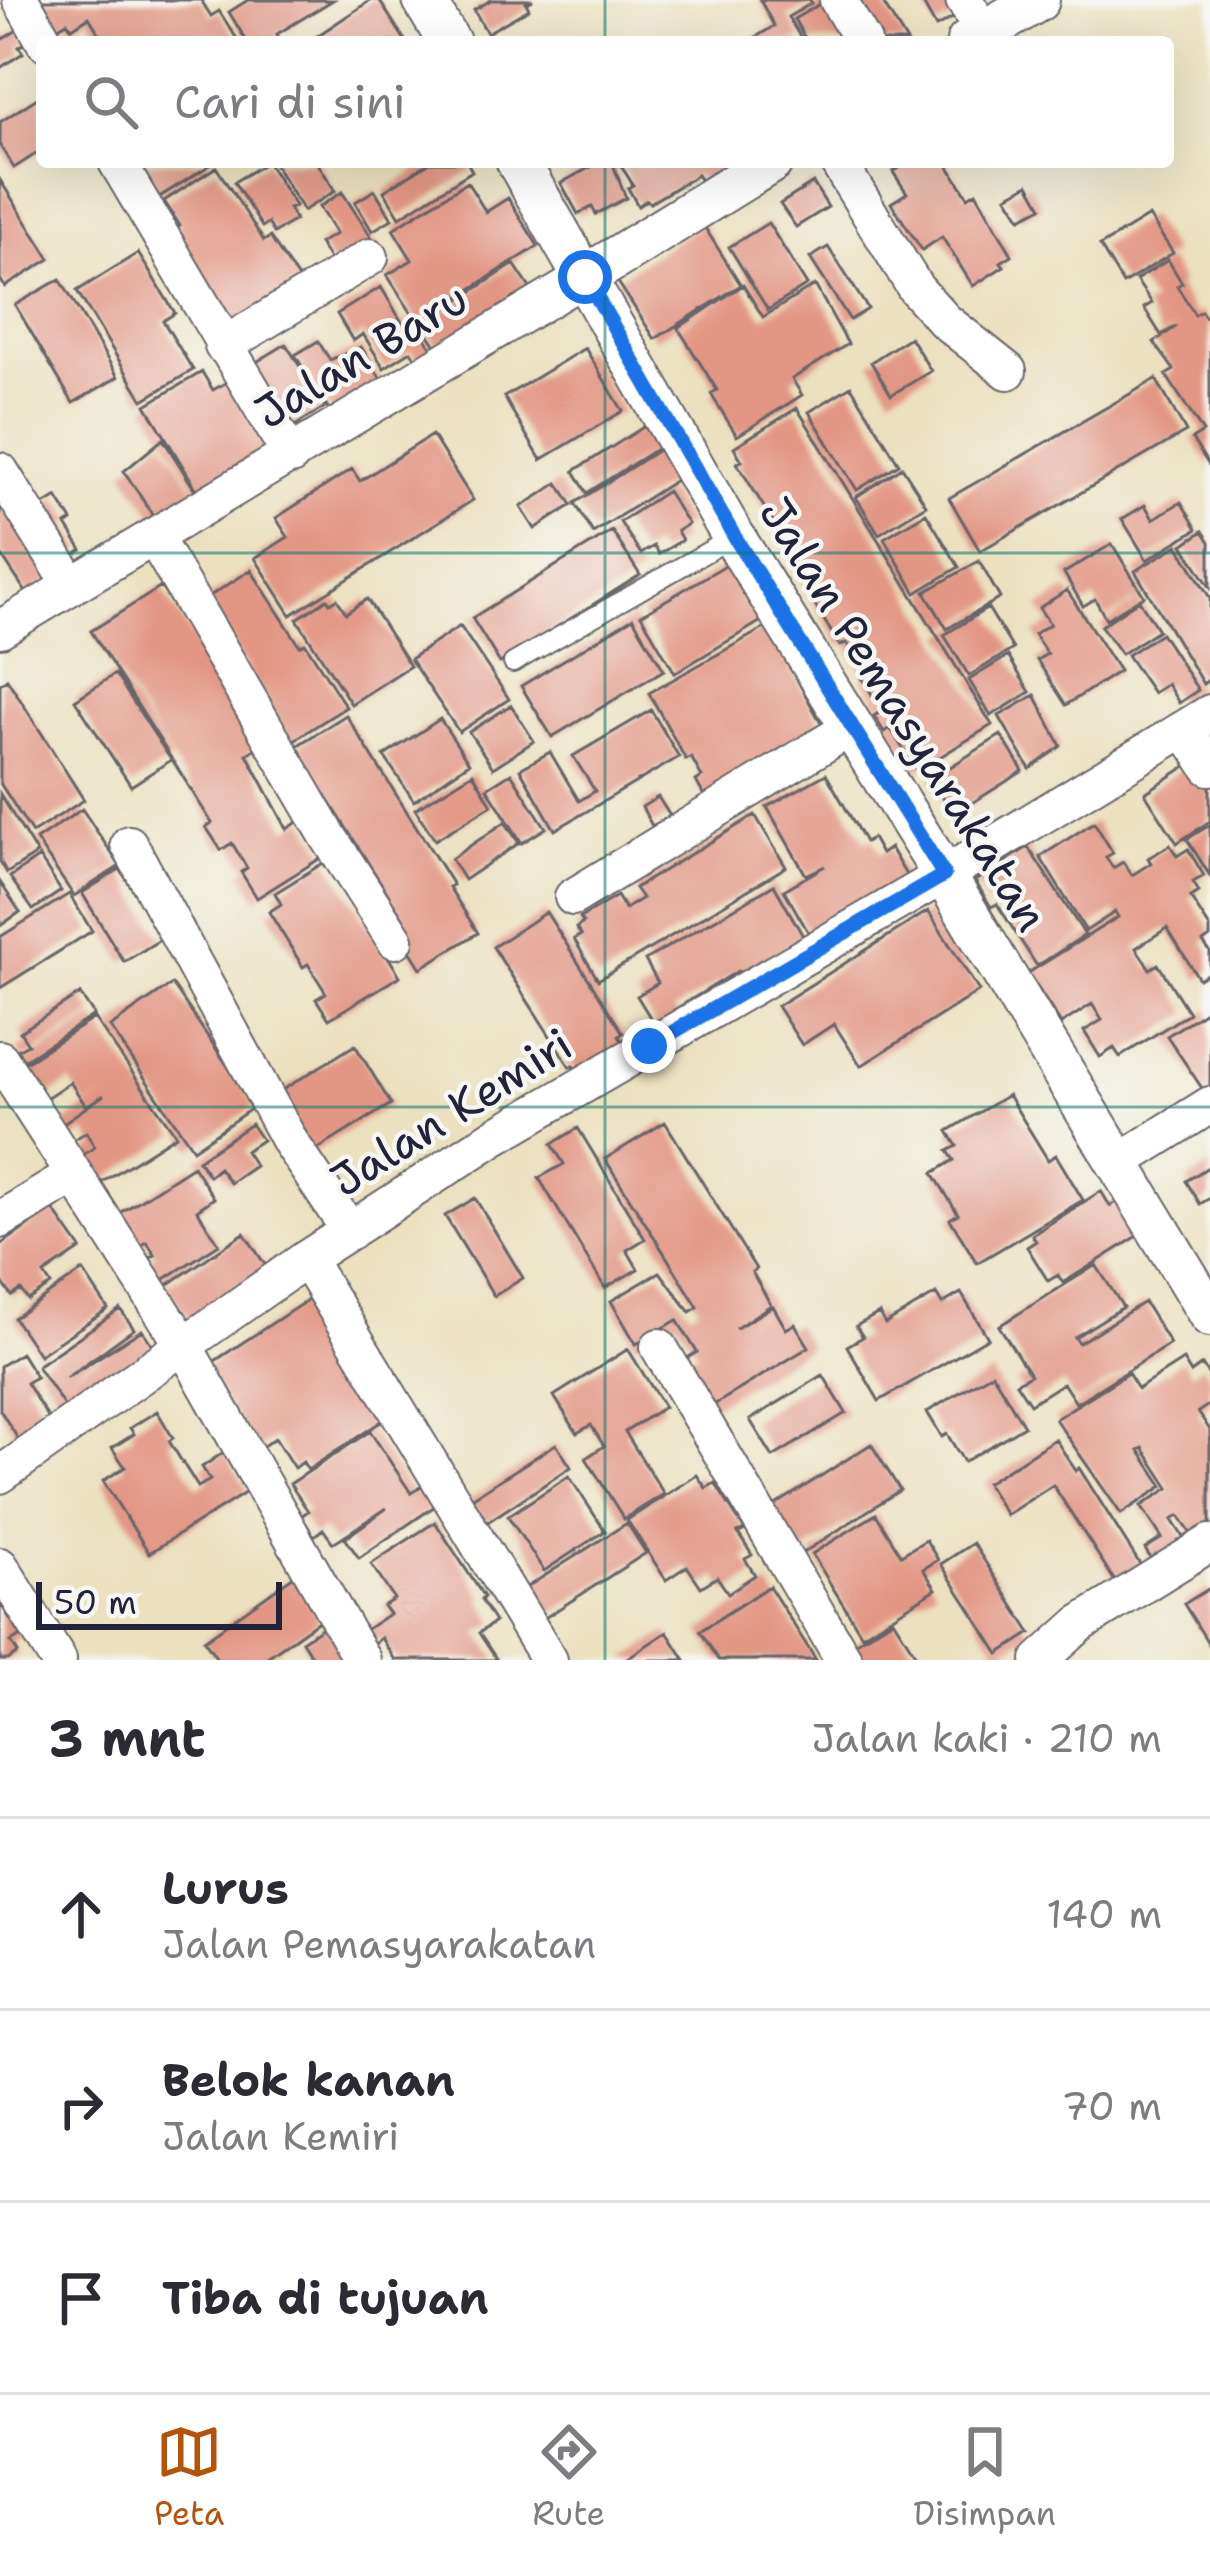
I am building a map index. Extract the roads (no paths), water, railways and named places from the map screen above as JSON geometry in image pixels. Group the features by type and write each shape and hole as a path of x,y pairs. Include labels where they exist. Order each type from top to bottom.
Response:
{"street":[{"path":"20,0 41,36"},
{"path":"424,0 445,36"},
{"path":"838,0 859,36"},
{"path":"972,25 1038,0"},
{"path":"119,168 291,456"},
{"name":"Jalan Pemasyarakatan","path":"521,168 734,536 1210,1315"},
{"name":"Jalan Baru","path":"0,629 761,168"},
{"path":"841,168 916,289 945,321 1008,371"},
{"path":"223,346 370,257"},
{"path":"0,471 71,584"},
{"path":"154,536 328,836 395,940"},
{"path":"1197,721 1210,767"},
{"name":"Jalan Kemiri","path":"0,1475 306,1259 494,1137 944,875 1197,721"},
{"path":"573,897 852,727"},
{"path":"129,844 290,1142 350,1232"},
{"path":"0,1059 183,1344 362,1660"},
{"path":"1119,1162 1210,1105"},
{"path":"0,1220 74,1176"},
{"path":"306,1259 549,1660"},
{"path":"658,1347 844,1660"},
{"path":"1040,1660 1080,1624 1210,1543"},
{"path":"0,1566 58,1660"}],"lane":[{"path":"514,663 734,536"}]}
